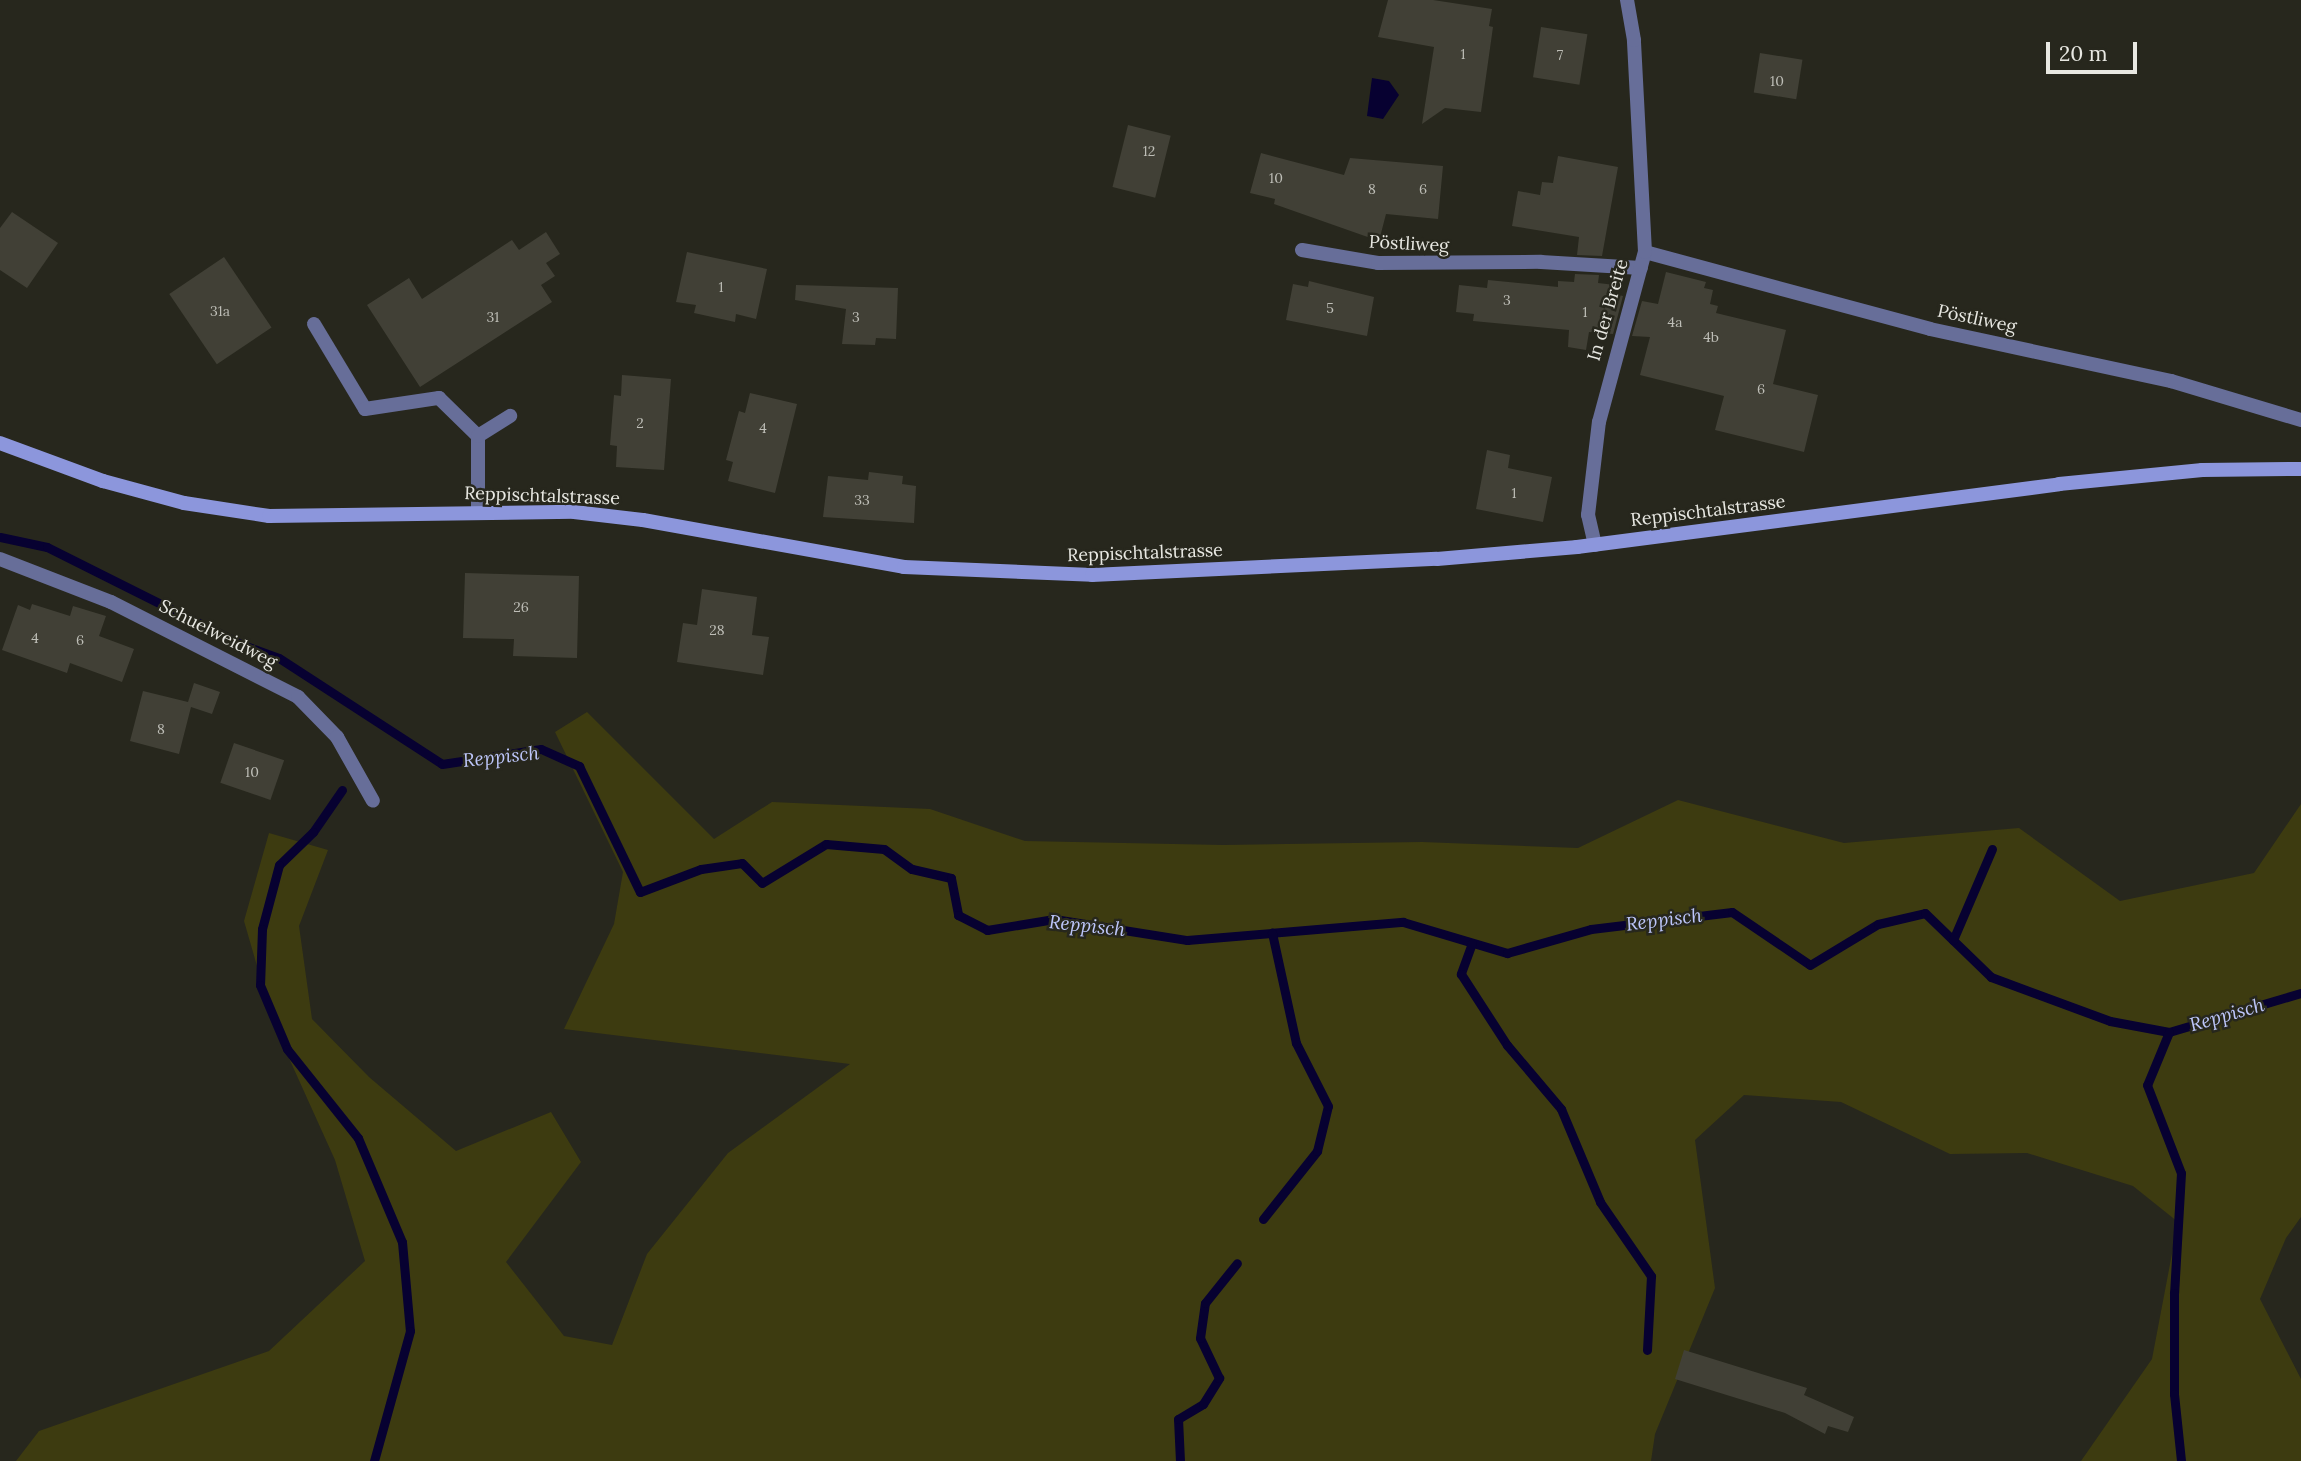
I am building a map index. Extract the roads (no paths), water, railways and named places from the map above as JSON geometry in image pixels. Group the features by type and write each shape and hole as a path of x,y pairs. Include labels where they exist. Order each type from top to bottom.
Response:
{"main road":[{"name":"Reppischtalstrasse","path":"0,443 103,481 184,503 270,516 478,511 573,512 643,520 904,567 993,574 1092,575 1275,567 1595,545 2059,484 2202,470 2301,469"}],"lane":[{"name":"In der Breite","path":"1595,545 1588,515 1599,422 1645,253 1634,40 1627,0"},
{"name":"Pöstliweg","path":"1302,250 1378,263 1541,262 1641,268"},
{"name":"Pöstliweg","path":"1645,253 1930,329 2171,381 2301,420"},
{"path":"314,324 365,409 439,398 478,436 478,511"},
{"path":"478,436 510,416"},
{"name":"Schuelweidweg","path":"0,559 111,602 298,697 337,737 373,801"}],"waterway":[{"name":"Reppisch","path":"0,537 47,547 243,645 279,658 442,764 541,749 579,766 640,892 701,869 742,863 762,883 826,844 884,849 912,869 951,878 958,915 987,930 1054,919 1187,940 1403,922 1507,953 1591,929 1732,912 1810,965 1878,924 1925,913 1991,977 2110,1021 2169,1032 2301,993"},
{"path":"342,790 313,832 279,865 262,929 260,985 287,1049 358,1138 402,1242 410,1331 374,1461"},
{"path":"1953,940 1992,849"},
{"path":"1263,1219 1317,1151 1328,1106 1296,1043 1272,933"},
{"path":"1472,943 1461,974 1507,1045 1561,1109 1600,1202 1651,1276 1647,1350"},
{"path":"2169,1032 2147,1085 2181,1173 2174,1293 2174,1394 2181,1461"},
{"path":"1180,1461 1178,1419 1203,1404 1219,1378 1200,1338 1205,1303 1237,1263"}]}
